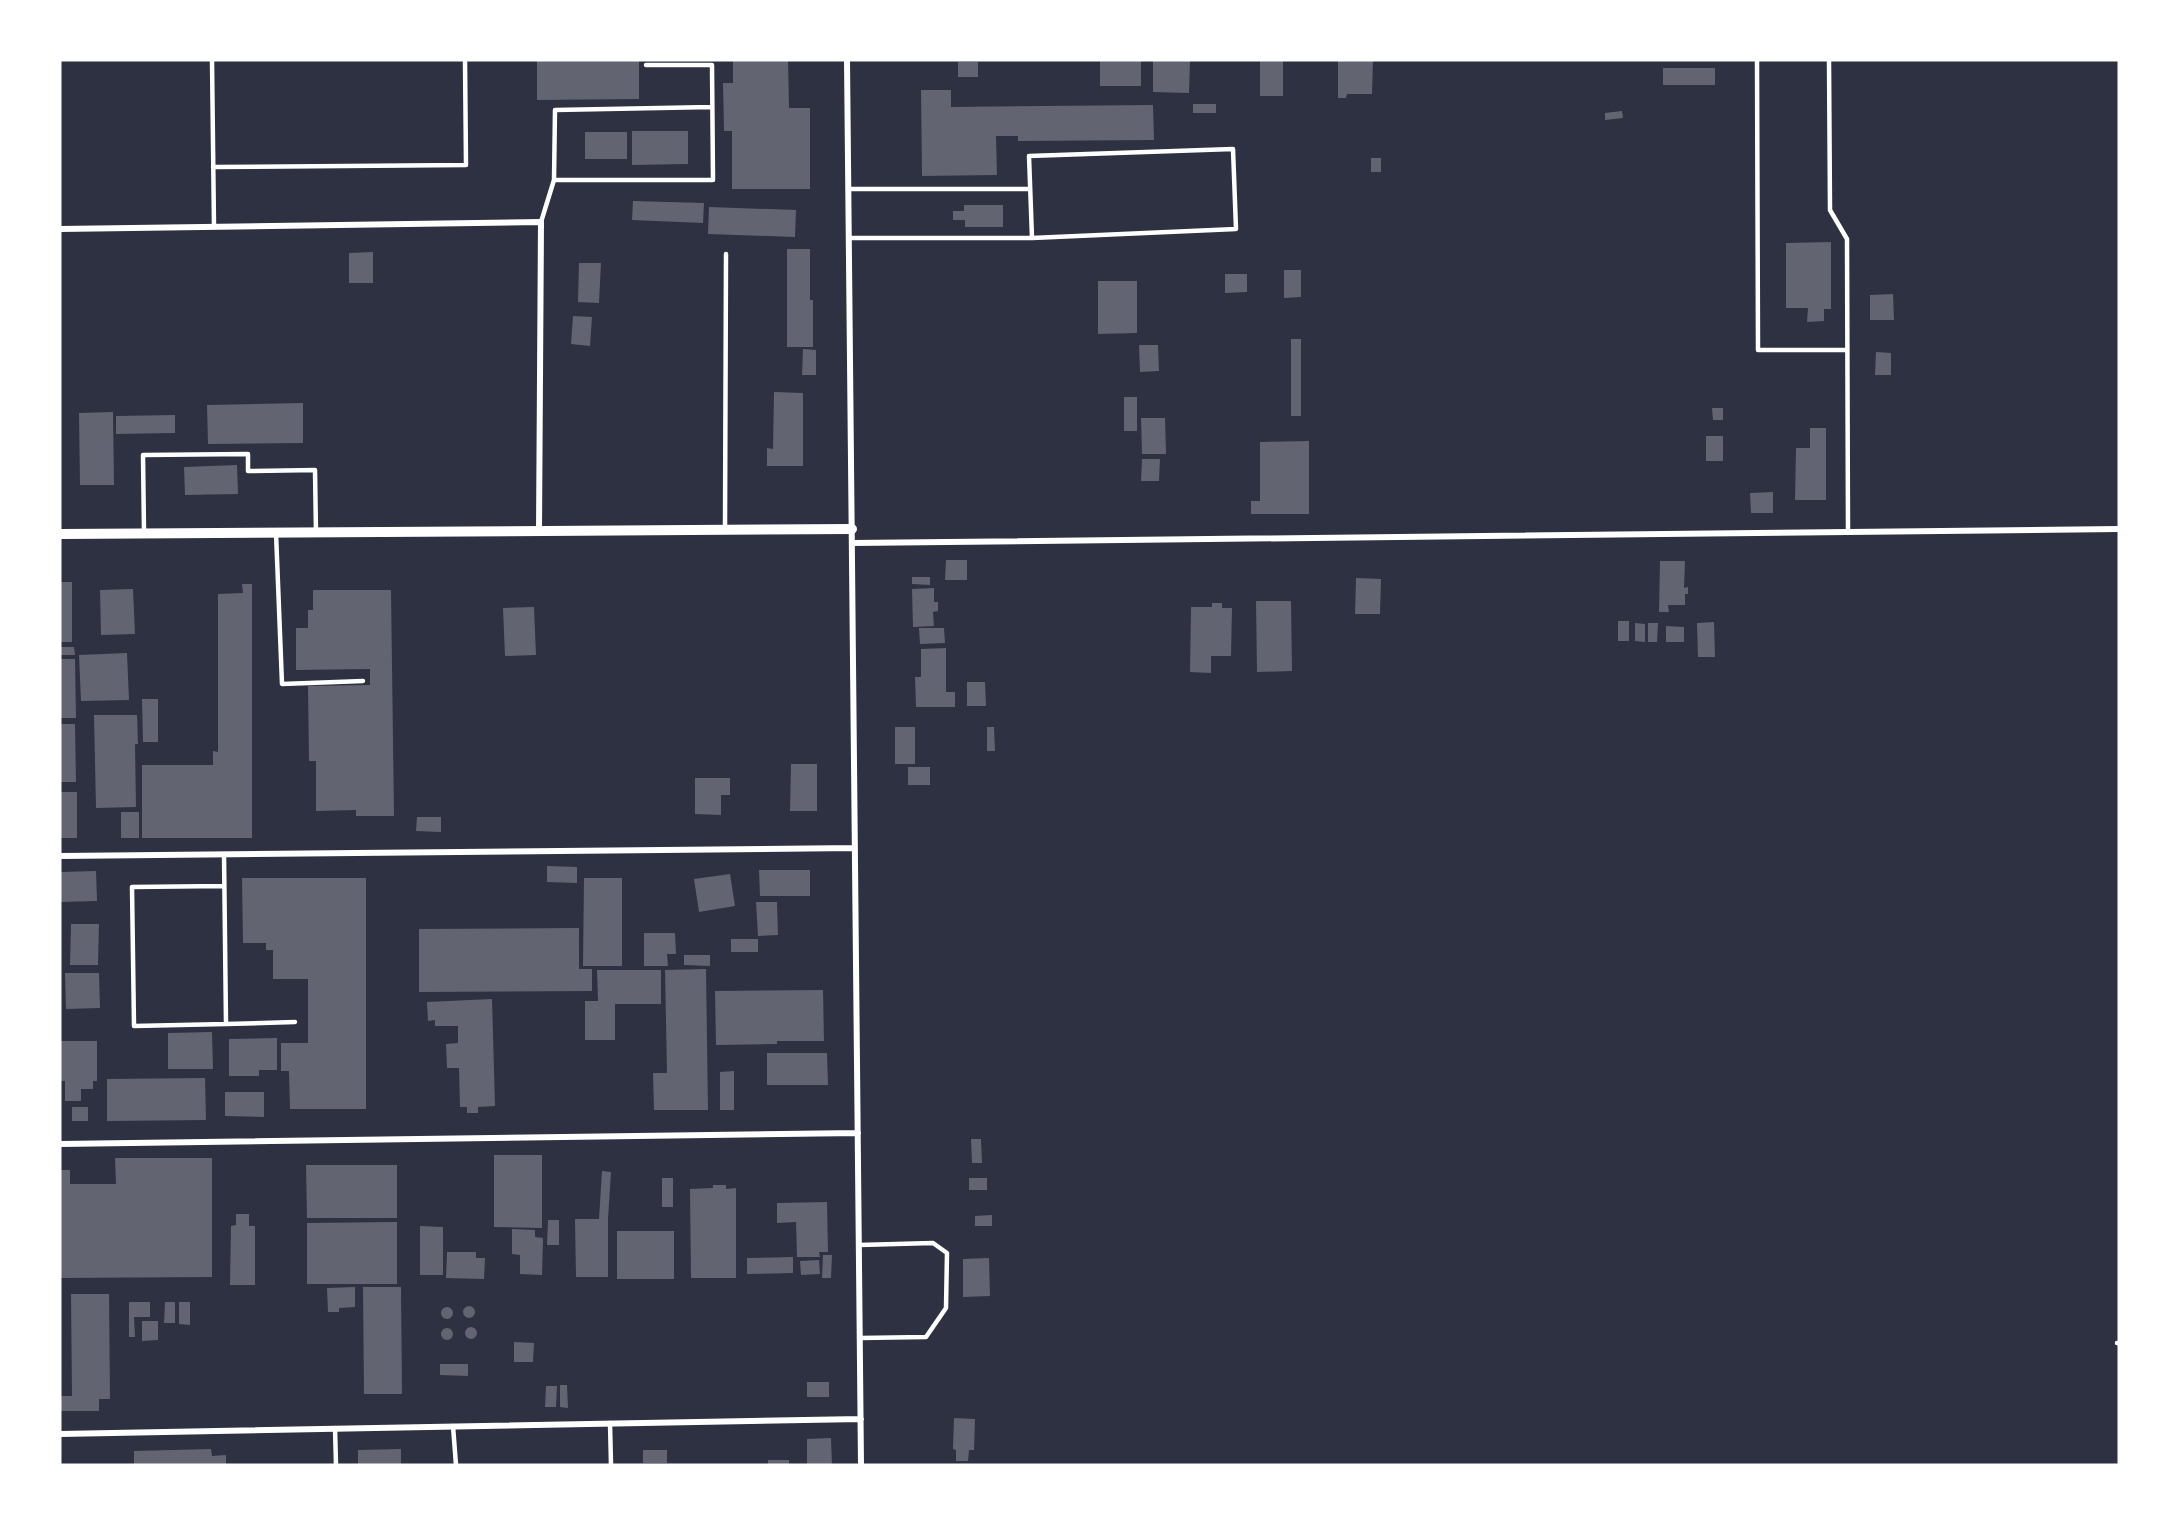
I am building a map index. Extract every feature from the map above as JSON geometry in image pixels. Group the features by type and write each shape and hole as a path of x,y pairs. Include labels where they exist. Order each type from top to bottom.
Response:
{"street":[{"path":"847,60 861,1465"},
{"path":"60,229 541,222 539,531"},
{"path":"60,534 852,529"},
{"path":"852,543 2119,529"},
{"path":"60,856 855,848"},
{"path":"60,1144 858,1133"},
{"path":"60,1434 861,1419"}],"lane":[{"path":"212,60 214,227"},
{"path":"213,166 466,165 465,60"},
{"path":"1757,60 1758,350 1847,350"},
{"path":"1829,60 1830,210 1847,239 1848,532"},
{"path":"555,180 713,180 712,65 646,65"},
{"path":"541,222 555,180 555,110 712,107"},
{"path":"849,238 1032,238 1236,229 1233,149 1029,156 1032,238"},
{"path":"848,189 1030,189"},
{"path":"725,530 726,254"},
{"path":"144,534 143,455 248,454 248,471 315,470 316,533"},
{"path":"276,533 282,684 363,681"},
{"path":"224,854 226,1024"},
{"path":"225,886 132,887 134,1026 295,1022"},
{"path":"859,1245 933,1243 947,1253 946,1308 926,1337 860,1338"},
{"path":"610,1424 611,1465"},
{"path":"453,1426 456,1465"},
{"path":"335,1428 336,1465"}],"building":[{"path":"537,60 639,60 639,99 537,100"},
{"path":"733,60 788,60 789,108 810,108 810,189 732,189 732,131 724,131 723,83 733,83"},
{"path":"1100,60 1141,60 1141,86 1100,86"},
{"path":"1153,60 1190,60 1189,93 1153,92"},
{"path":"1260,60 1283,60 1283,96 1260,96"},
{"path":"1338,60 1373,60 1372,94 1347,94 1346,98 1338,98"},
{"path":"958,62 978,62 978,77 958,77"},
{"path":"1663,68 1715,68 1715,85 1663,85"},
{"path":"921,90 951,90 951,107 1153,105 1154,140 1018,141 1018,136 996,136 997,175 922,176"},
{"path":"1193,104 1216,104 1216,113 1193,113"},
{"path":"1622,111 1623,118 1605,120 1605,113"},
{"path":"632,131 688,131 688,164 632,165"},
{"path":"585,132 627,132 627,159 585,159"},
{"path":"1371,158 1381,158 1381,172 1371,172"},
{"path":"633,201 704,203 703,223 632,220"},
{"path":"964,205 1003,205 1003,227 965,227 965,220 953,220 953,211 964,211"},
{"path":"709,207 796,210 795,237 708,234"},
{"path":"1831,242 1831,309 1824,309 1824,321 1807,322 1808,308 1786,308 1786,243"},
{"path":"787,249 810,249 813,347 787,347"},
{"path":"373,252 373,283 349,283 349,253"},
{"path":"579,263 601,263 599,303 578,302"},
{"path":"1284,270 1301,270 1301,297 1284,298"},
{"path":"1225,274 1247,274 1247,292 1225,293"},
{"path":"1098,281 1137,281 1137,333 1098,334"},
{"path":"1893,294 1894,320 1870,320 1870,295"},
{"path":"573,316 592,317 590,346 571,344"},
{"path":"1291,339 1301,339 1301,416 1291,416"},
{"path":"1139,345 1158,345 1159,371 1140,372"},
{"path":"803,349 816,350 816,375 802,375"},
{"path":"1876,352 1891,353 1891,375 1875,375"},
{"path":"774,392 803,393 803,466 767,466 767,448 773,449"},
{"path":"1124,397 1137,397 1137,431 1124,431"},
{"path":"303,403 303,443 208,444 207,405"},
{"path":"1712,408 1723,408 1723,420 1713,420"},
{"path":"113,412 114,485 80,485 79,413"},
{"path":"175,415 175,433 116,434 116,416"},
{"path":"1141,418 1165,418 1166,454 1142,454"},
{"path":"1810,428 1826,428 1826,500 1795,500 1796,448 1810,448"},
{"path":"1706,436 1723,436 1723,461 1706,461"},
{"path":"1309,441 1309,514 1251,514 1251,501 1260,501 1260,442"},
{"path":"1142,459 1160,459 1159,481 1141,481"},
{"path":"237,465 238,494 185,495 184,467"},
{"path":"1773,492 1773,513 1751,513 1750,493"},
{"path":"946,560 967,560 967,580 945,580"},
{"path":"1660,561 1685,561 1684,588 1688,587 1688,594 1685,594 1685,605 1668,605 1669,612 1659,612"},
{"path":"912,577 930,577 930,585 912,584"},
{"path":"1356,578 1381,579 1380,614 1355,614"},
{"path":"60,582 72,582 72,642 60,642"},
{"path":"242,584 252,584 252,838 142,838 142,765 213,765 213,751 218,752 218,594 243,593"},
{"path":"934,588 934,602 938,602 938,611 933,612 934,626 913,627 912,589"},
{"path":"133,589 135,634 101,635 100,590"},
{"path":"313,590 391,590 394,816 356,816 356,810 316,811 316,761 309,761 308,686 370,685 370,669 296,670 296,628 308,628 308,610 313,610"},
{"path":"1256,601 1291,601 1292,671 1257,672"},
{"path":"1212,603 1222,603 1222,608 1232,608 1231,656 1211,656 1211,673 1190,672 1191,607 1212,607"},
{"path":"534,607 536,655 505,656 503,608"},
{"path":"1618,621 1629,621 1629,641 1618,641"},
{"path":"1714,622 1715,657 1698,657 1697,623"},
{"path":"1635,623 1645,624 1645,642 1635,641"},
{"path":"1648,623 1658,623 1657,642 1648,642"},
{"path":"1666,626 1684,627 1684,642 1666,642"},
{"path":"919,628 944,628 945,643 920,644"},
{"path":"60,647 74,647 75,655 60,655"},
{"path":"946,648 946,692 955,692 955,707 916,707 915,677 921,677 921,649"},
{"path":"127,653 129,700 81,701 79,655"},
{"path":"60,659 75,659 76,718 60,718"},
{"path":"967,682 985,682 986,706 967,706"},
{"path":"142,699 158,699 158,742 143,742"},
{"path":"94,715 137,715 136,807 96,808"},
{"path":"60,724 75,724 76,782 60,782"},
{"path":"895,727 915,727 915,764 895,764"},
{"path":"987,727 994,727 995,751 987,751"},
{"path":"791,764 817,764 817,811 790,811"},
{"path":"908,767 930,767 930,785 908,785"},
{"path":"695,778 730,778 730,795 721,795 721,815 695,814"},
{"path":"60,792 77,792 77,838 60,838"},
{"path":"121,812 139,812 139,838 121,838"},
{"path":"417,817 441,817 441,832 416,831"},
{"path":"547,866 577,867 577,883 547,882"},
{"path":"759,870 810,870 810,896 760,896"},
{"path":"96,871 97,901 60,902 60,872"},
{"path":"730,874 735,906 699,912 694,879"},
{"path":"242,878 366,878 366,1109 290,1109 289,1071 281,1071 281,1043 308,1043 308,979 273,979 273,950 266,950 266,943 243,943"},
{"path":"584,878 622,878 622,966 583,966"},
{"path":"756,902 777,902 778,935 758,936"},
{"path":"71,924 99,924 98,965 70,965"},
{"path":"579,928 579,969 592,969 592,991 419,992 419,929"},
{"path":"644,933 675,933 676,954 667,954 668,966 644,966"},
{"path":"731,939 758,939 758,952 731,952"},
{"path":"684,955 710,955 710,966 684,965"},
{"path":"706,969 708,1110 654,1110 653,1073 667,1073 665,970"},
{"path":"597,970 661,970 661,1004 615,1004 615,1040 585,1040 585,1001 598,1001"},
{"path":"65,973 99,973 100,1008 66,1009"},
{"path":"823,990 824,1041 716,1045 715,991"},
{"path":"492,999 495,1106 478,1107 478,1113 467,1113 467,1107 460,1107 459,1068 447,1068 446,1044 458,1043 458,1026 435,1026 435,1020 428,1021 427,1002"},
{"path":"212,1032 213,1069 168,1069 168,1033"},
{"path":"277,1038 277,1070 259,1070 259,1076 229,1076 229,1039"},
{"path":"60,1041 97,1041 97,1081 93,1081 93,1089 81,1089 81,1101 65,1101 65,1081 60,1081"},
{"path":"767,1053 827,1053 828,1085 767,1085"},
{"path":"734,1071 734,1110 720,1110 720,1072"},
{"path":"205,1078 206,1120 107,1121 107,1079"},
{"path":"225,1092 264,1092 264,1117 225,1116"},
{"path":"72,1107 88,1107 88,1121 72,1121"},
{"path":"971,1139 981,1139 982,1163 972,1163"},
{"path":"494,1155 542,1155 542,1228 494,1227"},
{"path":"115,1158 212,1158 212,1277 60,1278 60,1170 70,1170 70,1184 116,1184"},
{"path":"306,1165 397,1165 397,1218 307,1218"},
{"path":"602,1171 611,1172 608,1277 576,1277 575,1219 599,1219"},
{"path":"662,1178 673,1178 673,1207 662,1207"},
{"path":"969,1178 987,1178 987,1190 969,1190"},
{"path":"713,1185 726,1185 726,1189 736,1188 736,1278 691,1278 690,1189 713,1188"},
{"path":"827,1202 828,1252 819,1252 820,1257 797,1257 796,1222 777,1223 777,1203"},
{"path":"236,1214 249,1214 249,1226 255,1226 255,1285 230,1285 231,1226 236,1225"},
{"path":"992,1215 992,1226 975,1226 975,1216"},
{"path":"548,1220 559,1220 559,1245 547,1245"},
{"path":"397,1222 397,1284 307,1284 307,1223"},
{"path":"420,1226 443,1227 443,1275 420,1275"},
{"path":"512,1229 535,1230 535,1237 543,1238 542,1275 520,1274 520,1255 512,1254"},
{"path":"617,1231 674,1231 674,1279 617,1279"},
{"path":"447,1252 476,1252 476,1258 485,1258 484,1279 446,1278"},
{"path":"823,1255 832,1255 831,1278 822,1278"},
{"path":"793,1257 793,1273 747,1274 747,1258"},
{"path":"989,1258 990,1296 963,1297 963,1259"},
{"path":"819,1260 820,1274 801,1275 800,1261"},
{"path":"355,1287 355,1307 339,1308 339,1312 328,1312 327,1288"},
{"path":"363,1287 401,1287 402,1394 364,1394"},
{"path":"71,1294 109,1294 110,1399 99,1399 99,1411 60,1411 60,1396 72,1396"},
{"path":"129,1302 150,1302 150,1317 134,1317 135,1337 129,1337"},
{"path":"165,1302 175,1302 175,1323 164,1323"},
{"path":"179,1302 190,1302 190,1325 179,1324"},
{"path":"471,1306 475,1312 471,1318 467,1318 463,1310"},
{"path":"449,1307 453,1313 449,1319 445,1319 441,1311"},
{"path":"142,1321 158,1321 158,1340 142,1341"},
{"path":"473,1327 477,1333 473,1339 469,1339 465,1331"},
{"path":"449,1328 453,1334 449,1340 445,1340 441,1332"},
{"path":"514,1342 534,1343 533,1362 514,1362"},
{"path":"440,1364 468,1364 468,1376 440,1375"},
{"path":"807,1382 829,1382 829,1397 807,1397"},
{"path":"560,1385 567,1385 568,1408 560,1407"},
{"path":"546,1386 557,1386 556,1407 545,1407"},
{"path":"954,1418 975,1419 974,1450 969,1450 968,1461 956,1461 956,1450 953,1449"},
{"path":"831,1438 832,1465 807,1465 807,1439"},
{"path":"211,1449 212,1456 226,1455 226,1465 134,1465 134,1451"},
{"path":"401,1449 401,1465 358,1465 358,1450"},
{"path":"643,1450 667,1450 667,1463 643,1463"},
{"path":"768,1460 789,1460 789,1465 768,1465"}]}
